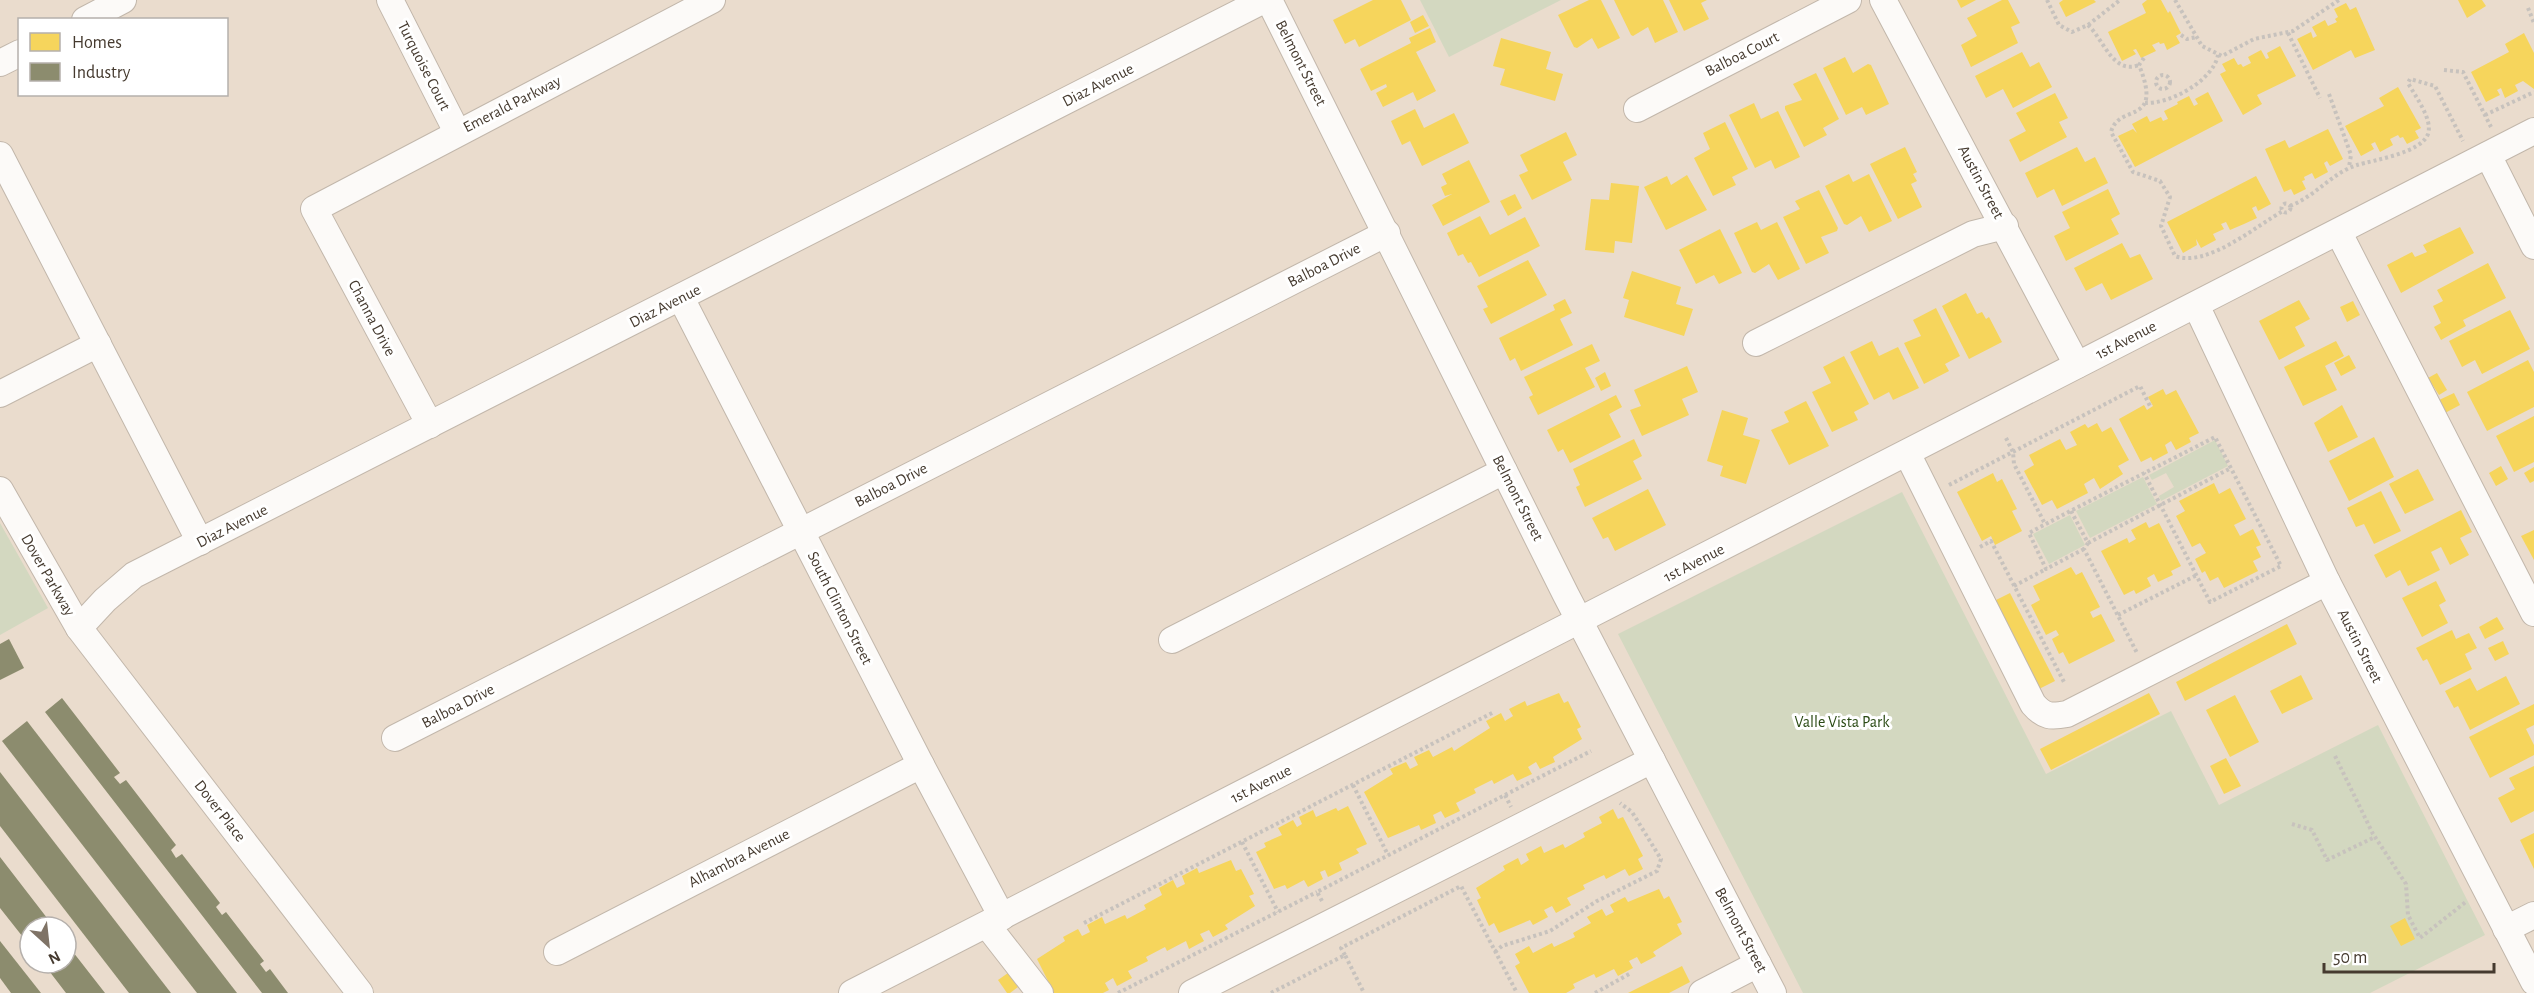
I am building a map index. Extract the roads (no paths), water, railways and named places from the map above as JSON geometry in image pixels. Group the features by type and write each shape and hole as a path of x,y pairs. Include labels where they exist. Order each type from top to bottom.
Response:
{"street":[{"path":"89,18 123,0"},
{"name":"Turquoise Court","path":"390,0 457,132"},
{"name":"Diaz Avenue","path":"79,628 134,575 1264,0"},
{"name":"Belmont Street","path":"1269,0 1580,622 1773,993"},
{"name":"Balboa Court","path":"1637,109 1848,0"},
{"name":"Austin Street","path":"1883,0 2077,365"},
{"name":"Emerald Parkway","path":"314,209 698,3"},
{"path":"0,63 18,54"},
{"name":"1st Avenue","path":"852,993 1580,622 2534,131"},
{"path":"2488,155 2534,246"},
{"path":"3,169 98,344 200,542"},
{"name":"Channa Drive","path":"314,209 430,425"},
{"path":"1756,343 1973,234 2005,226"},
{"name":"Balboa Drive","path":"395,738 1387,233"},
{"path":"2339,233 2534,613"},
{"name":"South Clinton Street","path":"681,298 921,765 995,921 1040,993"},
{"name":"Austin Street","path":"2196,305 2326,582 2534,982"},
{"path":"0,394 98,344"},
{"path":"1907,453 2033,704 2041,714 2051,717 2067,714 2326,582"},
{"path":"1172,640 1504,471"},
{"name":"Dover Parkway","path":"0,490 79,628"},
{"name":"Dover Place","path":"79,628 360,993"},
{"path":"1192,993 1652,760"},
{"name":"Alhambra Avenue","path":"557,952 921,765"},
{"path":"2506,929 2534,915"},
{"path":"1702,993 1758,964"}],"park label":[{"name":"Valle Vista Park","path":"1842,722"}]}
